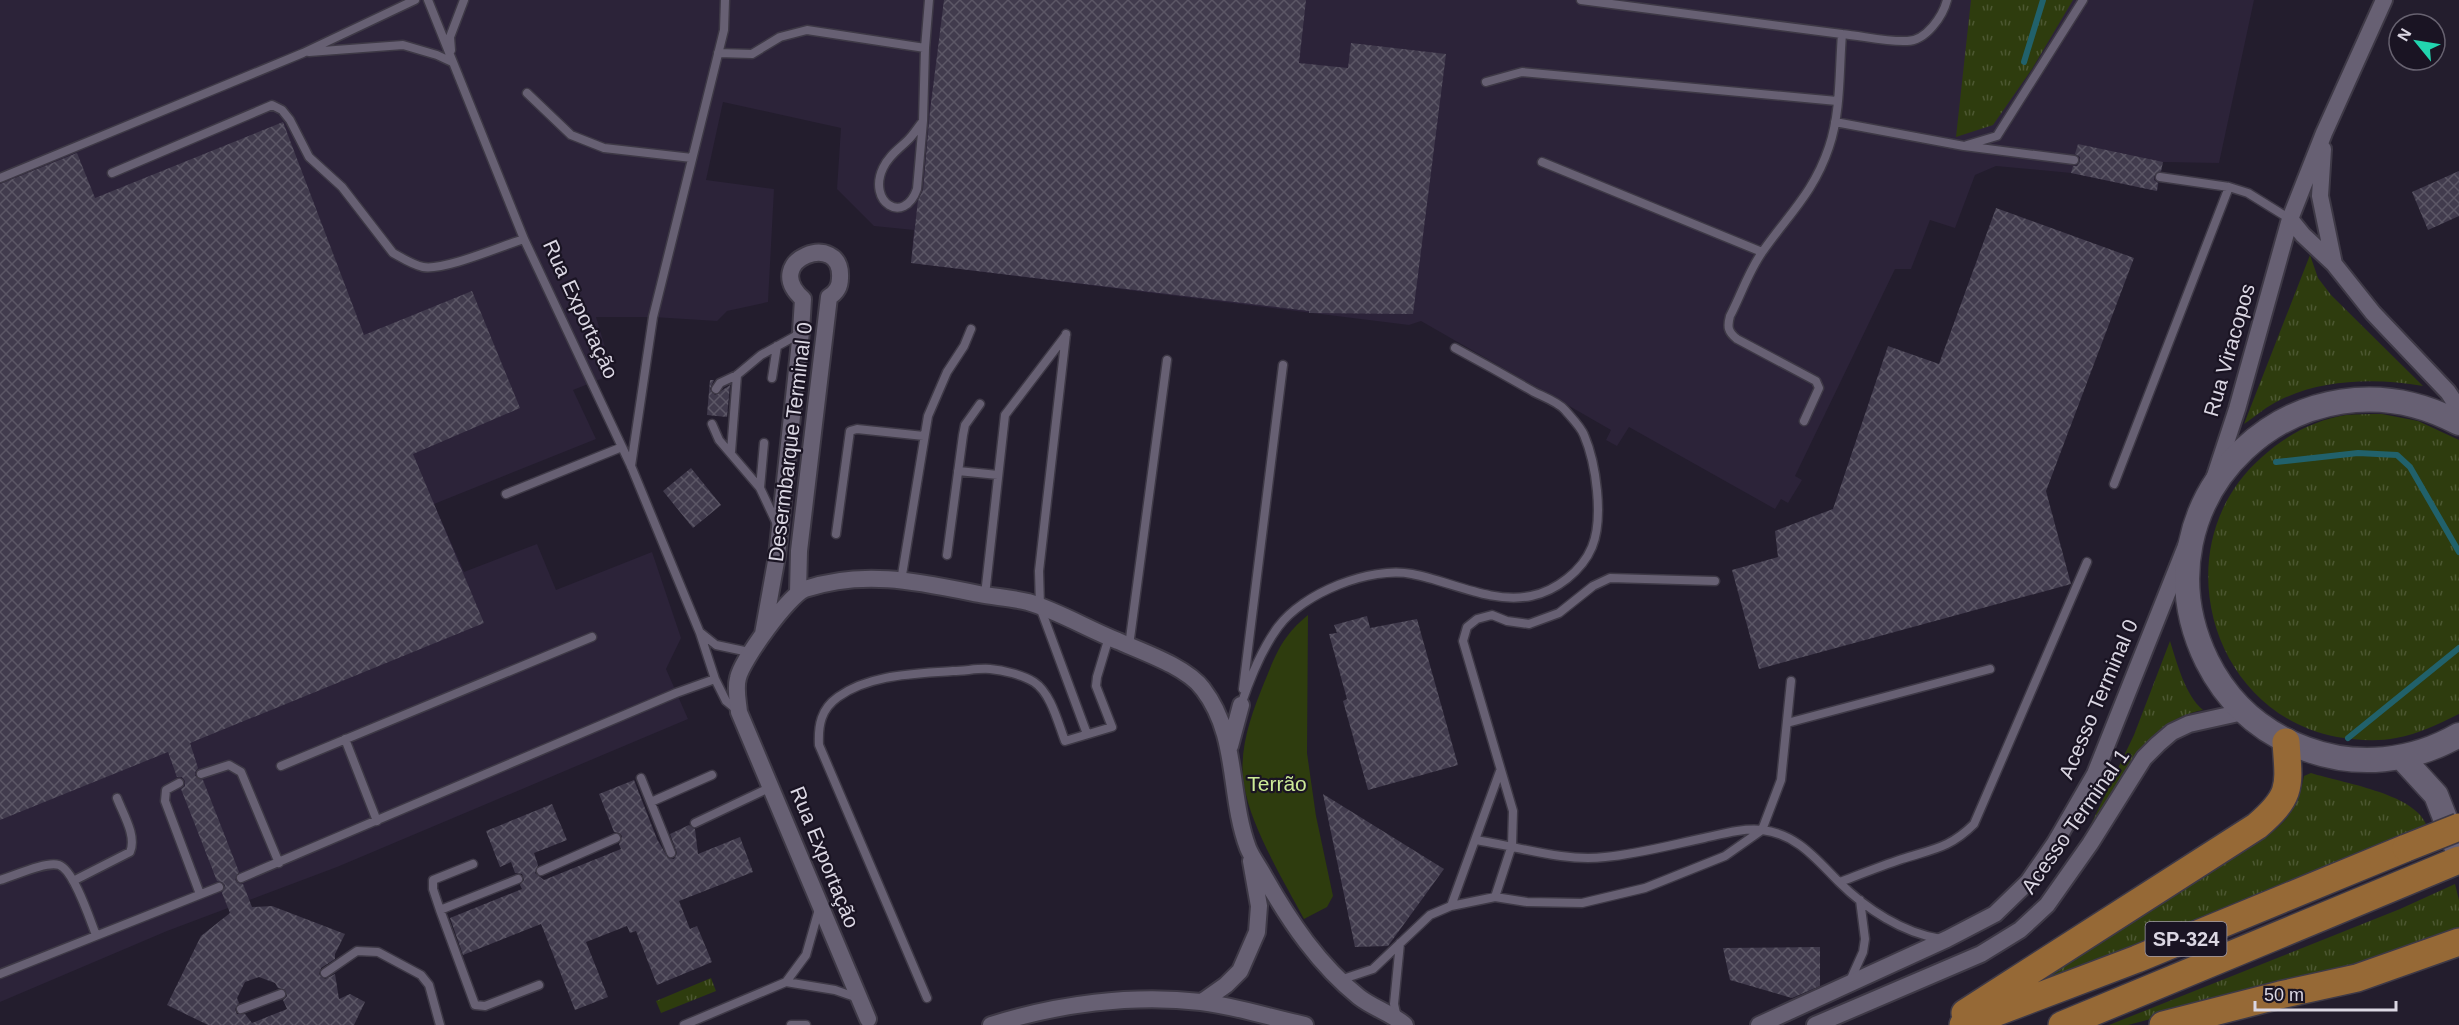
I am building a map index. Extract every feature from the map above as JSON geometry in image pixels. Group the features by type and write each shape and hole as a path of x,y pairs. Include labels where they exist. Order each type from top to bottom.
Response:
{"main road":[{"path":"2459,423 2423,406 2385,399 2347,399 2310,408 2276,424 2245,447 2220,476 2205,502 2189,552 2187,595 2196,639 2216,678 2243,712 2264,729 2286,742 2323,756 2362,761 2402,758 2425,752 2459,735"},
{"path":"1945,1025 2257,826 2276,810 2285,796 2288,783 2286,742"},
{"path":"2402,758 2436,795 2459,854"},
{"name":"SP-324","path":"1963,1025 2137,959 2459,827"},
{"name":"SP-324","path":"2062,1025 2459,860"},
{"path":"2163,1025 2357,978 2459,942"}],"street":[{"name":"Rua Viracopos","path":"2205,502 2243,388 2290,219 2324,133 2384,0"},
{"name":"Rua Viracopos","path":"2324,133 2320,196 2334,264"},
{"name":"Rua Viracopos","path":"2290,219 2303,235 2334,264 2373,313 2448,392 2459,409"},
{"name":"Desermbarque Terminal 0","path":"763,634 780,530 801,332 803,299 791,282 792,271 797,260 806,254 817,252 828,255 836,262 840,272 840,283 835,293 829,297 799,551 798,592"},
{"name":"Acesso Terminal 0","path":"1759,1025 1947,939 1995,914 2028,882 2055,843 2094,774 2205,502"},
{"path":"739,712 738,678 750,652 798,592 833,581 866,577 1028,602 1185,673 1201,686 1216,708 1230,747 1237,799 1259,906 1257,932 1240,971 1226,985 1202,1002"},
{"path":"1230,747 1241,705"},
{"name":"Rua Exportação","path":"739,712 870,1023"},
{"name":"Acesso Terminal 1","path":"1815,1025 1981,954 2020,930 2047,905 2090,844 2144,758 2158,744 2172,732 2189,724 2243,712"},
{"path":"1248,848 1275,895 1305,940 1331,973 1361,999 1401,1022"},
{"path":"991,1025 1058,1008 1130,999 1202,1002 1305,1025"}],"lane":[{"path":"0,178 303,53 415,0"},
{"name":"Rua Exportação","path":"428,0 524,239 631,466 700,633 715,679 726,701 739,712"},
{"path":"303,53 403,45 452,62 450,37 464,0"},
{"path":"631,466 653,317 724,30 725,0"},
{"path":"923,121 910,138 888,158 882,170 879,192 883,201 889,206 905,206 913,199 920,166 923,121 925,48 929,0"},
{"path":"1581,0 1909,42 1920,37 1933,25 1945,10 1947,0"},
{"path":"1964,146 1997,136 2083,0"},
{"path":"718,53 752,54 780,37 807,30 925,48"},
{"path":"1804,421 1819,388 1816,381 1737,339 1730,333 1728,327 1730,316 1762,252 1800,205 1829,147 1835,122 1842,34"},
{"path":"1486,82 1522,72 1837,101"},
{"path":"527,93 571,135 604,148 692,158"},
{"path":"112,173 272,105 282,110 290,120 309,157 342,187 393,253 404,259 425,267 450,263 524,239"},
{"path":"1835,122 1964,146 2074,160"},
{"path":"1542,162 1762,252"},
{"path":"2160,177 2229,187 2264,201 2290,219"},
{"path":"2114,484 2229,187"},
{"path":"901,581 924,436 934,401 971,329"},
{"path":"716,389 720,383 737,375 761,355 801,332"},
{"path":"985,595 1005,416 1066,334 1039,571 1040,608 1087,734"},
{"path":"772,378 777,346"},
{"path":"1241,705 1251,676 1278,627 1292,612 1337,585 1386,573 1409,573 1506,598 1532,596 1561,584 1577,570 1592,546 1597,522 1597,497 1594,468 1584,434 1563,408 1455,348"},
{"path":"1129,646 1167,360"},
{"path":"1241,705 1283,366"},
{"path":"731,452 737,375"},
{"path":"947,555 965,425 980,404"},
{"path":"712,424 719,440 759,488 780,530"},
{"path":"836,534 850,431 857,429 924,436"},
{"path":"759,488 764,442"},
{"path":"506,494 622,447"},
{"path":"958,471 998,475"},
{"path":"1840,882 1903,858 1941,848 1961,838 1974,824 2087,562"},
{"path":"1495,897 1512,845 1513,811 1463,641 1467,627 1477,619 1492,615 1507,621 1529,624 1559,613 1593,586 1610,578 1715,581"},
{"path":"700,633 716,645 750,652"},
{"path":"281,766 592,637"},
{"path":"927,998 819,745 820,720 826,709 838,697 874,681 909,675 991,669 1020,676 1034,682 1045,692 1065,741 1112,727 1096,686 1109,638"},
{"path":"1787,723 1990,669"},
{"path":"241,878 676,693 715,679"},
{"path":"1339,980 1373,969 1430,915 1451,906 1495,897 1527,902 1582,903 1645,888 1725,856 1762,830 1780,780 1791,681"},
{"path":"345,739 376,820"},
{"path":"201,774 228,765 241,772 279,863"},
{"path":"1451,906 1501,770"},
{"path":"651,802 712,775"},
{"path":"641,778 651,802 655,822 671,853"},
{"path":"179,783 166,790 165,801 200,894"},
{"path":"695,823 772,787"},
{"path":"73,881 130,852 133,845 132,836 117,798"},
{"path":"1475,840 1512,845 1552,855 1604,858 1735,831 1762,830 1795,840 1813,853 1860,900 1913,933 1947,939"},
{"path":"664,836 675,832"},
{"path":"540,871 616,838"},
{"path":"473,864 433,880 433,889 475,1005 485,1006 539,985"},
{"path":"0,880 43,866 59,865 68,872 73,881 96,935"},
{"path":"440,910 518,879"},
{"path":"0,974 219,887"},
{"path":"1848,983 1863,952 1865,939 1860,900"},
{"path":"684,1025 786,982 806,954 820,906"},
{"path":"1400,943 1394,1004 1401,1022"},
{"path":"325,973 357,951 378,952 420,975 429,985 440,1025"},
{"path":"786,982 835,990 858,998"},
{"path":"242,1009 281,994"},
{"path":"791,1025 806,1025"}],"shaded area":[{"path":"0,0 2254,0 2219,163 2163,162 2157,191 2071,173 1996,166 1975,175 1955,228 1930,220 1911,269 1895,269 1795,476 1802,480 1788,503 1781,499 1775,509 1629,427 1617,446 1606,440 1611,430 1421,321 1409,325 911,263 914,230 874,226 837,189 841,128 723,102 706,180 774,189 768,302 727,311 717,321 653,317 596,317 613,374 573,390 596,439 434,504 464,572 537,544 556,590 652,552 681,638 666,669 688,719 337,867 167,931 0,1002"}],"green space":[{"path":"1971,0 2073,0 2032,69 1993,125 1956,137"},
{"path":"2310,255 2318,278 2331,295 2423,386 2368,381 2332,384 2297,393 2275,402 2244,424"},
{"path":"2382,414 2418,421 2459,440 2459,714 2404,736 2381,740 2359,740 2337,737 2293,722 2257,695 2230,661 2214,620 2208,577 2214,534 2232,493 2262,457 2280,442 2311,425 2346,415"},
{"name":"Terrão","path":"1308,615 1307,753 1316,816 1333,896 1327,907 1304,919 1269,854 1254,819 1244,785 1243,759 1250,720 1272,663 1292,630"},
{"path":"2170,641 2186,687 2203,710 2180,717 2161,729 2144,745 2117,784 2083,847 2081,845 2134,735"},
{"path":"2311,773 2358,785 2392,797 2419,813 2426,824 2051,987 2042,984 2058,968 2279,827 2297,800 2304,776"},
{"path":"2455,884 2459,900 2459,929 2442,938 2318,975 2128,1025 2109,1025 2400,909"},
{"path":"711,978 716,991 661,1013 656,1001"}],"building":[{"path":"944,0 1306,0 1299,63 1348,68 1351,43 1446,54 1413,314 1309,313 1309,311 911,263 918,200 923,190"},
{"path":"283,122 364,335 472,291 520,408 413,454 484,623 190,743 198,768 195,776 203,780 239,872 235,880 243,884 252,907 272,906 345,934 335,954 335,959 321,968 319,974 325,979 335,974 339,999 350,994 365,1002 354,1025 208,1025 167,1005 201,936 230,913 222,893 225,885 217,881 181,789 185,786 185,781 182,777 177,777 168,752 0,820 0,184 77,153 95,198","holes":["259,977 275,983 278,988 285,990 287,996 283,1000 287,1009 252,1023 245,1014 237,1014 235,1009 239,1003 237,998 245,982"]},
{"path":"2078,144 2163,162 2161,171 2154,176 2154,180 2158,183 2157,191 2071,173 2073,166 2077,166 2080,161 2080,157 2075,154"},
{"path":"2459,171 2459,216 2428,230 2412,192"},
{"path":"1996,208 2134,258 2046,491 2071,584 1759,669 1732,570 1778,557 1775,531 1833,509 1888,346 1939,364"},
{"path":"710,380 714,380 710,389 715,395 730,385 727,417 707,415"},
{"path":"691,468 721,505 693,528 663,491"},
{"path":"1367,616 1370,628 1417,619 1458,765 1368,790 1343,701 1347,699 1329,634 1337,633 1334,625"},
{"path":"634,780 657,839 668,858 674,859 677,853 670,834 689,825 695,829 698,854 740,837 753,872 679,901 690,929 697,926 712,962 657,985 636,931 630,933 627,926 586,942 608,997 575,1010 541,924 463,955 450,918 522,889 520,885 524,880 522,874 515,873 511,862 500,867 486,831 552,804 567,840 534,853 538,865 535,873 544,880 621,849 619,844 622,836 614,832 599,794"},
{"path":"1323,794 1444,869 1388,946 1355,947"},
{"path":"1820,947 1820,986 1792,998 1730,980 1723,948"}],"waterway":[{"path":"2024,62 2043,0"},
{"path":"2276,462 2358,453 2397,455 2410,467 2459,552"},
{"path":"2348,738 2459,648"}]}
